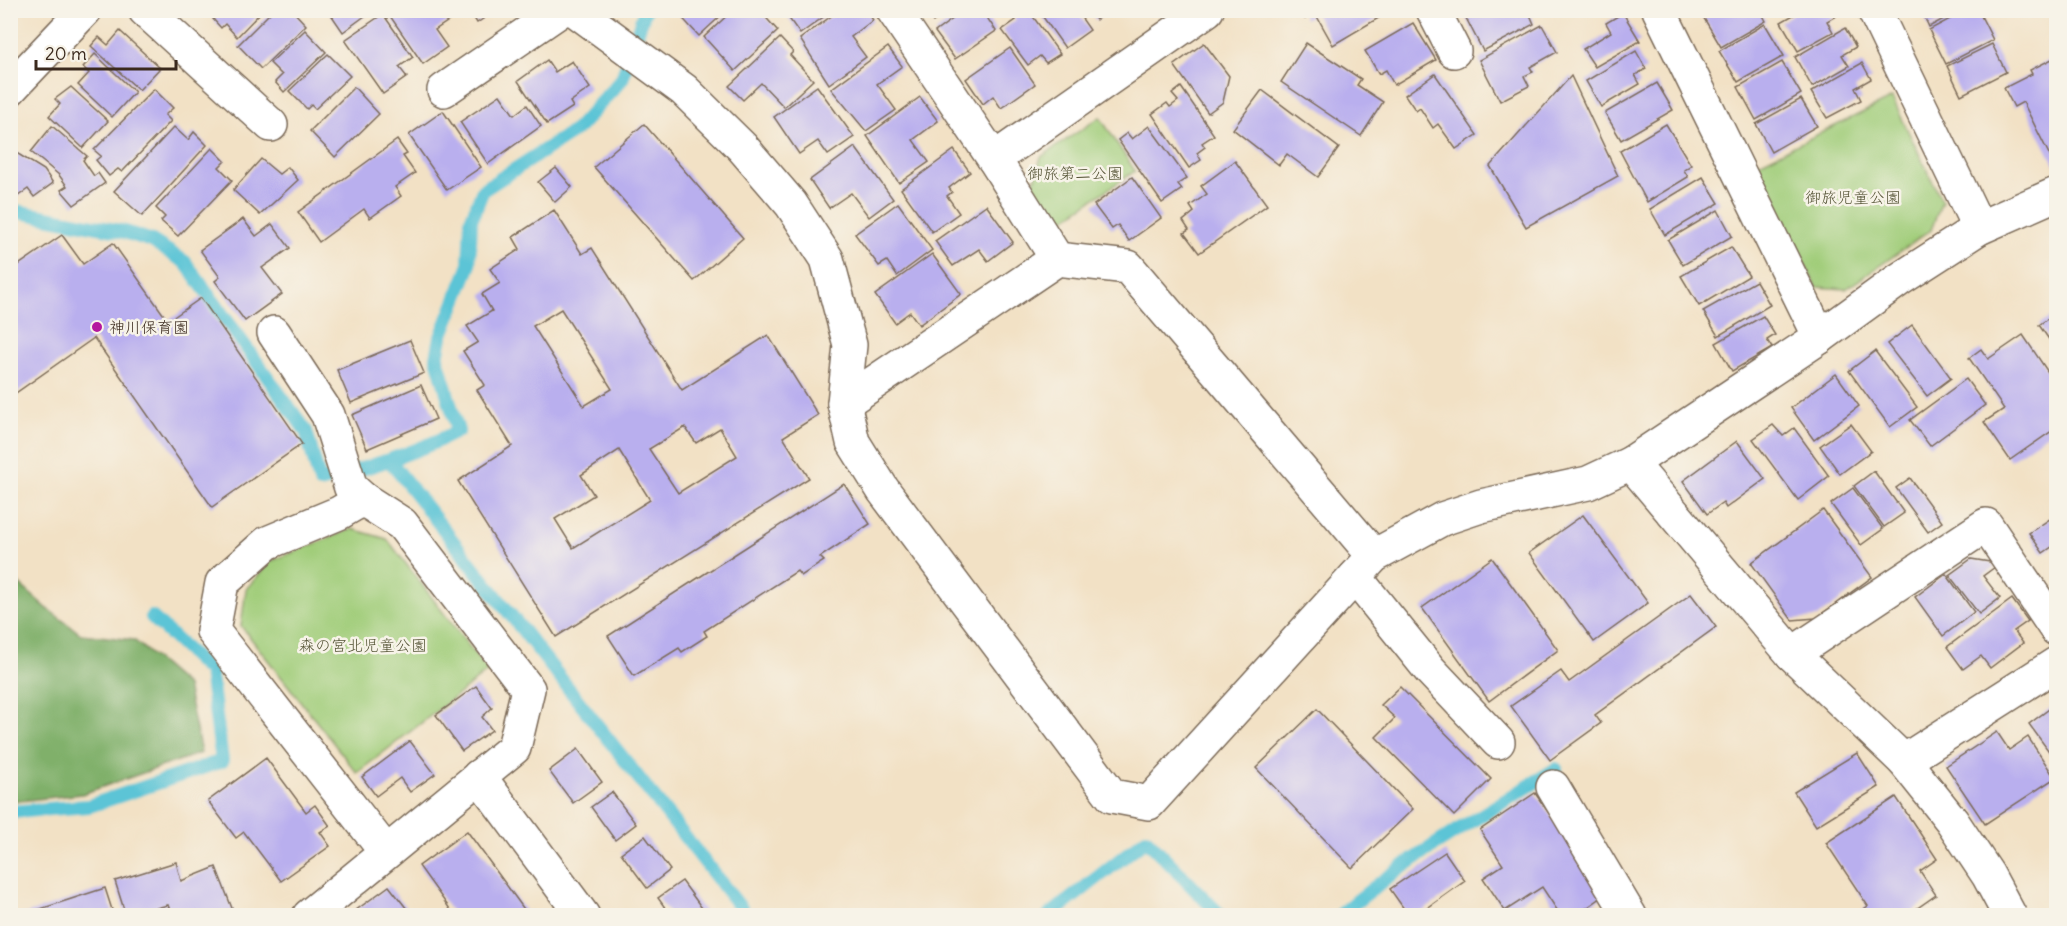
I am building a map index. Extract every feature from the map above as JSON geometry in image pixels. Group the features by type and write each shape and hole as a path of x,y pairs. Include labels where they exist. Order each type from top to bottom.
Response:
{"street":[{"path":"10,89 84,10"},
{"path":"145,10 271,125"},
{"path":"444,90 561,10"},
{"path":"575,10 684,90 742,147 791,204 827,259 850,345 844,403 853,442 883,490 1112,796 1149,803 1364,566 1442,519 1481,506 1588,483 1631,464 1820,337 1900,279 1979,228 2056,194"},
{"path":"893,10 994,159 1057,259"},
{"path":"994,159 1207,10"},
{"path":"1433,10 1454,51"},
{"path":"1659,10 1820,337"},
{"path":"1874,10 1979,228"},
{"path":"844,403 1057,259 1128,267 1364,566 1430,670 1498,742"},
{"path":"274,333 328,414 338,452 357,494 402,524 528,689 514,748 309,915"},
{"path":"1631,464 1792,654 1904,761 1952,821 1988,875 2010,915"},
{"path":"357,494 339,513 267,543 222,583 213,631 386,852"},
{"path":"1792,654 1986,525 2056,629"},
{"path":"1904,761 2056,664"},
{"path":"479,776 583,915"},
{"path":"1552,787 1630,915"}],"green space":[{"name":"御旅児童公園","path":"1892,98 1942,201 1931,230 1846,289 1816,287 1757,164"},
{"name":"御旅第二公園","path":"1100,117 1135,171 1058,223 1050,218 1033,186 1041,157"},
{"name":"森の宮北児童公園","path":"352,529 387,539 488,671 357,773 241,626 246,589 271,561"},
{"path":"10,576 81,634 134,640 187,686 201,753 82,794 11,802"}],"building":[{"path":"222,10 263,10 237,37 225,24 221,28 213,19"},
{"path":"273,10 292,10 306,25 261,69 238,45"},
{"path":"328,10 373,10 343,32"},
{"path":"399,10 457,10 459,14 435,30 447,47 423,64 390,16"},
{"path":"469,10 496,10 477,23"},
{"path":"675,10 727,10 699,36"},
{"path":"733,10 759,10 778,31 735,71 704,37"},
{"path":"783,10 833,10 800,34"},
{"path":"844,10 866,10 873,20 851,37 866,57 829,84 800,39 837,12 839,14"},
{"path":"925,10 949,10 933,22"},
{"path":"965,10 982,10 996,31 955,59 935,32"},
{"path":"1020,10 1023,15 1029,11 1060,54 1046,63 1040,56 1028,65 1002,30 1016,20 1010,12"},
{"path":"1038,10 1076,10 1090,30 1065,48"},
{"path":"1089,10 1108,10 1096,20"},
{"path":"1301,10 1379,10 1382,16 1333,45 1315,13 1305,19"},
{"path":"1480,10 1528,10 1534,24 1483,51 1466,18"},
{"path":"1710,10 1760,10 1766,21 1721,47 1702,15"},
{"path":"1802,10 1841,13 1827,21 1833,32 1798,51 1781,22"},
{"path":"1921,10 1960,10 1929,27"},
{"path":"1967,10 1978,10 1993,40 1946,64 1929,30"},
{"path":"1623,13 1640,41 1595,67 1583,49 1611,32 1606,23"},
{"path":"383,14 413,57 399,67 407,77 383,94 345,40"},
{"path":"1413,23 1436,60 1394,85 1386,70 1379,74 1365,51"},
{"path":"1765,24 1784,56 1738,82 1719,51"},
{"path":"1542,25 1557,52 1530,67 1533,72 1524,76 1529,86 1500,101 1479,60"},
{"path":"1845,28 1856,47 1842,55 1849,66 1812,87 1795,57"},
{"path":"305,30 326,52 284,92 275,82 282,75 270,63"},
{"path":"120,31 160,68 139,90 91,46 99,37 108,45"},
{"path":"780,38 793,52 790,55 813,80 784,107 761,83 743,100 729,86"},
{"path":"1204,43 1229,76 1223,102 1208,113 1174,65"},
{"path":"1306,43 1361,79 1357,85 1383,102 1361,136 1281,82"},
{"path":"1992,44 2006,72 1961,95 1947,66"},
{"path":"888,47 902,66 877,84 896,110 866,131 831,89"},
{"path":"1010,48 1035,84 1001,108 993,96 983,104 966,79"},
{"path":"1636,51 1646,69 1635,75 1640,84 1601,107 1586,81"},
{"path":"95,54 135,92 112,117 78,85 89,73 83,67"},
{"path":"328,54 350,76 315,109 311,105 307,109 289,91"},
{"path":"2056,57 2056,163 2054,164 2023,102 2014,107 2004,88 2032,74 2030,70"},
{"path":"547,60 555,72 572,61 590,88 570,102 573,107 547,124 518,81"},
{"path":"1782,62 1801,94 1756,120 1738,87"},
{"path":"1862,63 1871,79 1855,88 1861,100 1827,118 1811,92"},
{"path":"1435,74 1477,135 1456,149 1438,124 1433,128 1420,108 1416,111 1405,95"},
{"path":"1571,76 1618,176 1526,227 1490,166"},
{"path":"1657,83 1673,110 1621,140 1605,113"},
{"path":"817,86 854,137 828,155 818,141 799,154 774,117"},
{"path":"71,87 108,121 83,148 49,116 60,104 55,99"},
{"path":"354,87 379,114 335,157 310,131"},
{"path":"1181,87 1214,135 1202,143 1205,147 1197,153 1201,160 1189,168 1152,114 1167,103 1170,107 1178,101 1172,94"},
{"path":"154,89 173,108 165,115 171,121 122,172 118,169 109,176 96,160 101,156 94,150"},
{"path":"1262,90 1339,148 1318,177 1287,154 1279,165 1233,129"},
{"path":"500,95 514,115 527,105 541,126 488,164 460,122"},
{"path":"920,97 938,121 913,140 929,162 899,183 867,136"},
{"path":"1801,99 1817,126 1771,152 1756,124"},
{"path":"443,111 481,167 447,190 409,135"},
{"path":"644,124 743,238 694,281 594,167"},
{"path":"1666,124 1691,165 1684,170 1688,177 1647,202 1620,151"},
{"path":"52,126 87,156 83,160 94,176 98,173 105,183 74,205 61,190 67,186 59,175 31,152"},
{"path":"1149,126 1187,178 1178,184 1182,189 1162,203 1118,140 1127,133 1132,139"},
{"path":"174,127 188,140 194,132 207,145 142,216 114,191"},
{"path":"397,140 407,154 403,156 415,173 395,187 401,196 370,218 364,209 319,242 298,212"},
{"path":"855,147 893,199 869,217 851,193 829,208 810,180"},
{"path":"212,148 225,161 219,167 232,180 178,236 161,221 165,217 156,208"},
{"path":"10,149 44,170 53,183 34,197 28,189 18,196 10,188"},
{"path":"954,150 970,172 949,188 952,192 947,196 959,213 932,232 901,189"},
{"path":"261,159 279,174 288,167 298,180 260,215 233,190"},
{"path":"1235,161 1267,205 1199,253 1184,233 1189,230 1183,221 1194,212 1190,206 1207,194 1201,186"},
{"path":"556,168 572,187 555,202 538,182"},
{"path":"1132,177 1161,218 1129,241 1118,225 1112,229 1094,205"},
{"path":"1703,177 1719,203 1665,235 1650,209"},
{"path":"898,203 932,250 897,276 887,261 879,266 855,234"},
{"path":"986,205 1013,242 988,261 979,249 953,266 935,241"},
{"path":"554,210 582,254 592,248 682,390 768,335 818,415 783,437 809,478 556,637 458,481 512,446 477,390 485,385 463,351 478,342 467,326 492,311 482,294 500,283 490,269 520,249 513,237","holes":["561,309 612,389 584,406 533,326","685,427 696,443 720,428 737,456 678,493 649,449","619,450 650,500 573,548 555,519 594,495 581,475"]},
{"path":"1718,210 1732,236 1683,265 1668,240"},
{"path":"243,219 256,236 272,224 290,248 262,268 282,294 245,321 215,281 220,277 200,250"},
{"path":"62,235 83,264 113,243 168,321 201,298 302,444 212,507 94,338 10,397 10,271"},
{"path":"1731,247 1749,276 1699,306 1681,276"},
{"path":"932,254 961,294 919,325 910,312 895,323 875,295"},
{"path":"1756,281 1770,305 1718,336 1703,311"},
{"path":"2056,313 2056,347 2055,348 2039,325"},
{"path":"1763,316 1775,335 1767,340 1772,348 1732,371 1716,343"},
{"path":"1912,325 1951,378 1927,396 1887,344"},
{"path":"2023,335 2056,384 2056,428 2010,460 1984,422 2004,409 1969,358 1981,349 1988,359"},
{"path":"410,340 424,373 351,403 337,370"},
{"path":"1875,351 1917,407 1890,427 1849,371"},
{"path":"1836,374 1859,406 1814,440 1791,408"},
{"path":"1966,379 1985,405 1930,446 1910,420"},
{"path":"421,385 436,419 367,449 352,415"},
{"path":"1851,424 1871,451 1840,474 1820,446"},
{"path":"1773,425 1783,436 1794,428 1829,476 1798,500 1753,439"},
{"path":"1737,441 1765,479 1726,508 1723,503 1707,514 1683,481"},
{"path":"1874,471 1904,513 1884,527 1854,486"},
{"path":"1910,478 1942,522 1928,532 1896,488"},
{"path":"844,484 870,524 820,557 824,561 801,576 797,571 704,631 707,636 682,652 679,648 634,676 608,636"},
{"path":"1853,488 1883,529 1861,545 1831,504"},
{"path":"1823,510 1872,577 1816,618 1792,620 1751,563"},
{"path":"1583,515 1648,603 1594,642 1529,553"},
{"path":"2056,515 2056,544 2043,553 2029,533"},
{"path":"1492,558 1558,650 1489,701 1422,608"},
{"path":"1971,559 1990,562 1995,567 1983,576 2000,598 1979,614 1949,575"},
{"path":"1946,574 1974,612 1943,636 1915,597"},
{"path":"1691,594 1716,627 1595,715 1601,723 1550,760 1511,706 1561,671 1569,682"},
{"path":"2012,599 2028,621 2014,631 2023,643 1990,668 1981,656 1963,669 1947,647"},
{"path":"476,686 492,708 482,717 492,730 462,751 436,715"},
{"path":"1400,687 1491,779 1454,816 1376,737 1395,718 1381,705"},
{"path":"2056,704 2056,761 2029,724"},
{"path":"1317,709 1413,809 1352,868 1256,768"},
{"path":"1997,732 2009,750 2028,737 2055,778 1985,824 1946,766"},
{"path":"410,741 435,774 410,792 400,778 376,796 362,777"},
{"path":"578,749 602,782 573,803 549,771"},
{"path":"1857,753 1879,787 1816,826 1794,792"},
{"path":"266,758 306,812 315,805 330,826 320,832 330,846 281,881 244,832 236,838 208,801"},
{"path":"612,792 636,824 615,840 591,807"},
{"path":"1535,793 1605,895 1575,916 1561,916 1542,887 1505,911 1483,878 1503,865 1480,830"},
{"path":"1896,797 1937,859 1920,871 1936,895 1906,916 1853,916 1868,906 1826,843"},
{"path":"467,831 529,916 455,916 419,866"},
{"path":"645,836 670,870 647,888 621,853"},
{"path":"1445,852 1465,881 1416,916 1409,916 1390,889"},
{"path":"176,862 181,881 216,867 235,916 172,916 168,905 126,916 115,881"},
{"path":"682,881 704,911 698,916 671,916 658,898"},
{"path":"389,886 407,909 401,914 402,916 348,916"},
{"path":"105,888 114,916 22,916 22,915"}],"waterway":[{"path":"10,210 125,232 152,241 185,262 306,431 320,482 356,471 408,453 458,431 437,358 441,337 469,267 471,220 483,190 577,129 622,79 645,10"},
{"path":"390,461 747,916"},
{"path":"10,812 89,806 222,761 210,672 152,617"},
{"path":"1339,916 1390,875 1556,769"},
{"path":"1049,916 1146,839 1221,916"}],"place":[{"name":"神川保育園","path":"97,327"}]}
